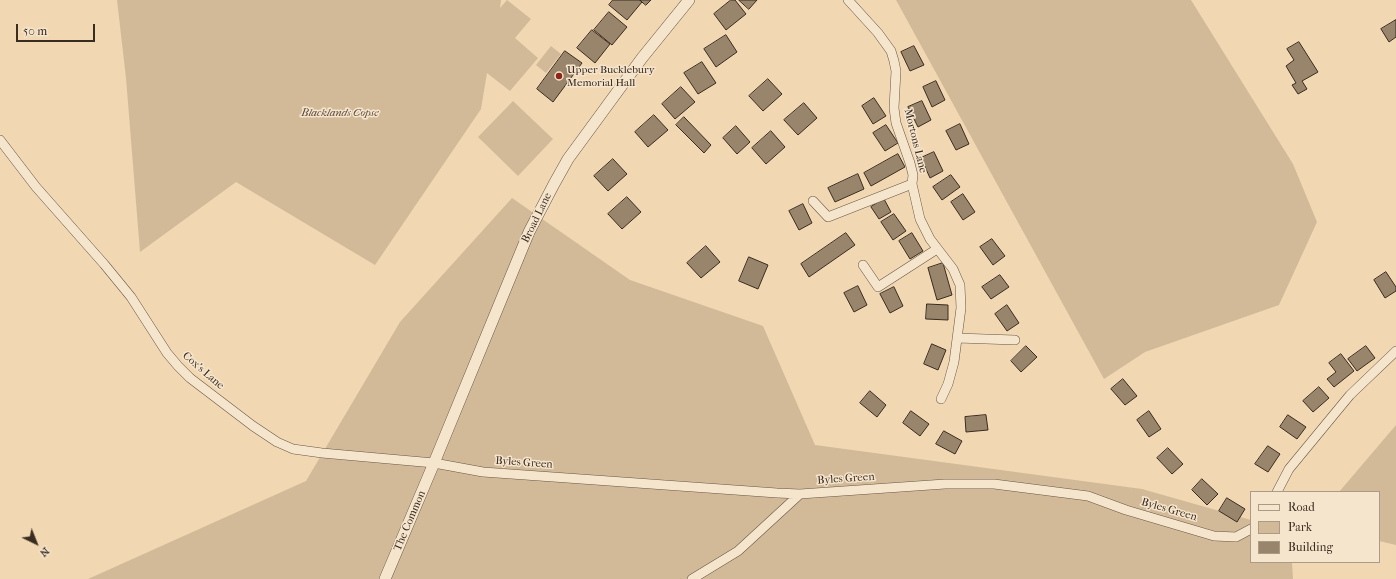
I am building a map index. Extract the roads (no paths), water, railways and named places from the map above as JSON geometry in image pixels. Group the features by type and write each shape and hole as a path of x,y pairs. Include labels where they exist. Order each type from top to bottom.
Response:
{"street":[{"name":"Broad Lane","path":"434,463 529,232 556,180 568,159 642,58 690,0"},
{"name":"Mortons Lane","path":"848,0 885,42 894,61 896,71 894,108 896,123 910,163 912,184 920,219 937,250 953,269 960,285 961,308 952,372 941,400"},
{"name":"Cox's Lane","path":"0,140 36,187 131,297 174,362 190,378 252,426 277,442 293,449 322,454 434,463"},
{"name":"Mortons Lane","path":"814,201 828,217 912,184"},
{"path":"863,265 878,287 937,250"},
{"path":"957,338 1015,340"},
{"path":"1278,491 1289,469 1350,395 1396,351"},
{"name":"Byles Green","path":"434,463 483,472 800,494 945,484 994,484 1088,496 1126,510 1214,536 1236,537 1250,530"},
{"name":"The Common","path":"385,579 434,463"},
{"path":"692,579 738,551 800,494"}],"place":[{"name":"Upper Bucklebury Memorial Hall","path":"559,76"}],"park label":[{"name":"Blacklands Copse","path":"340,113"}]}
